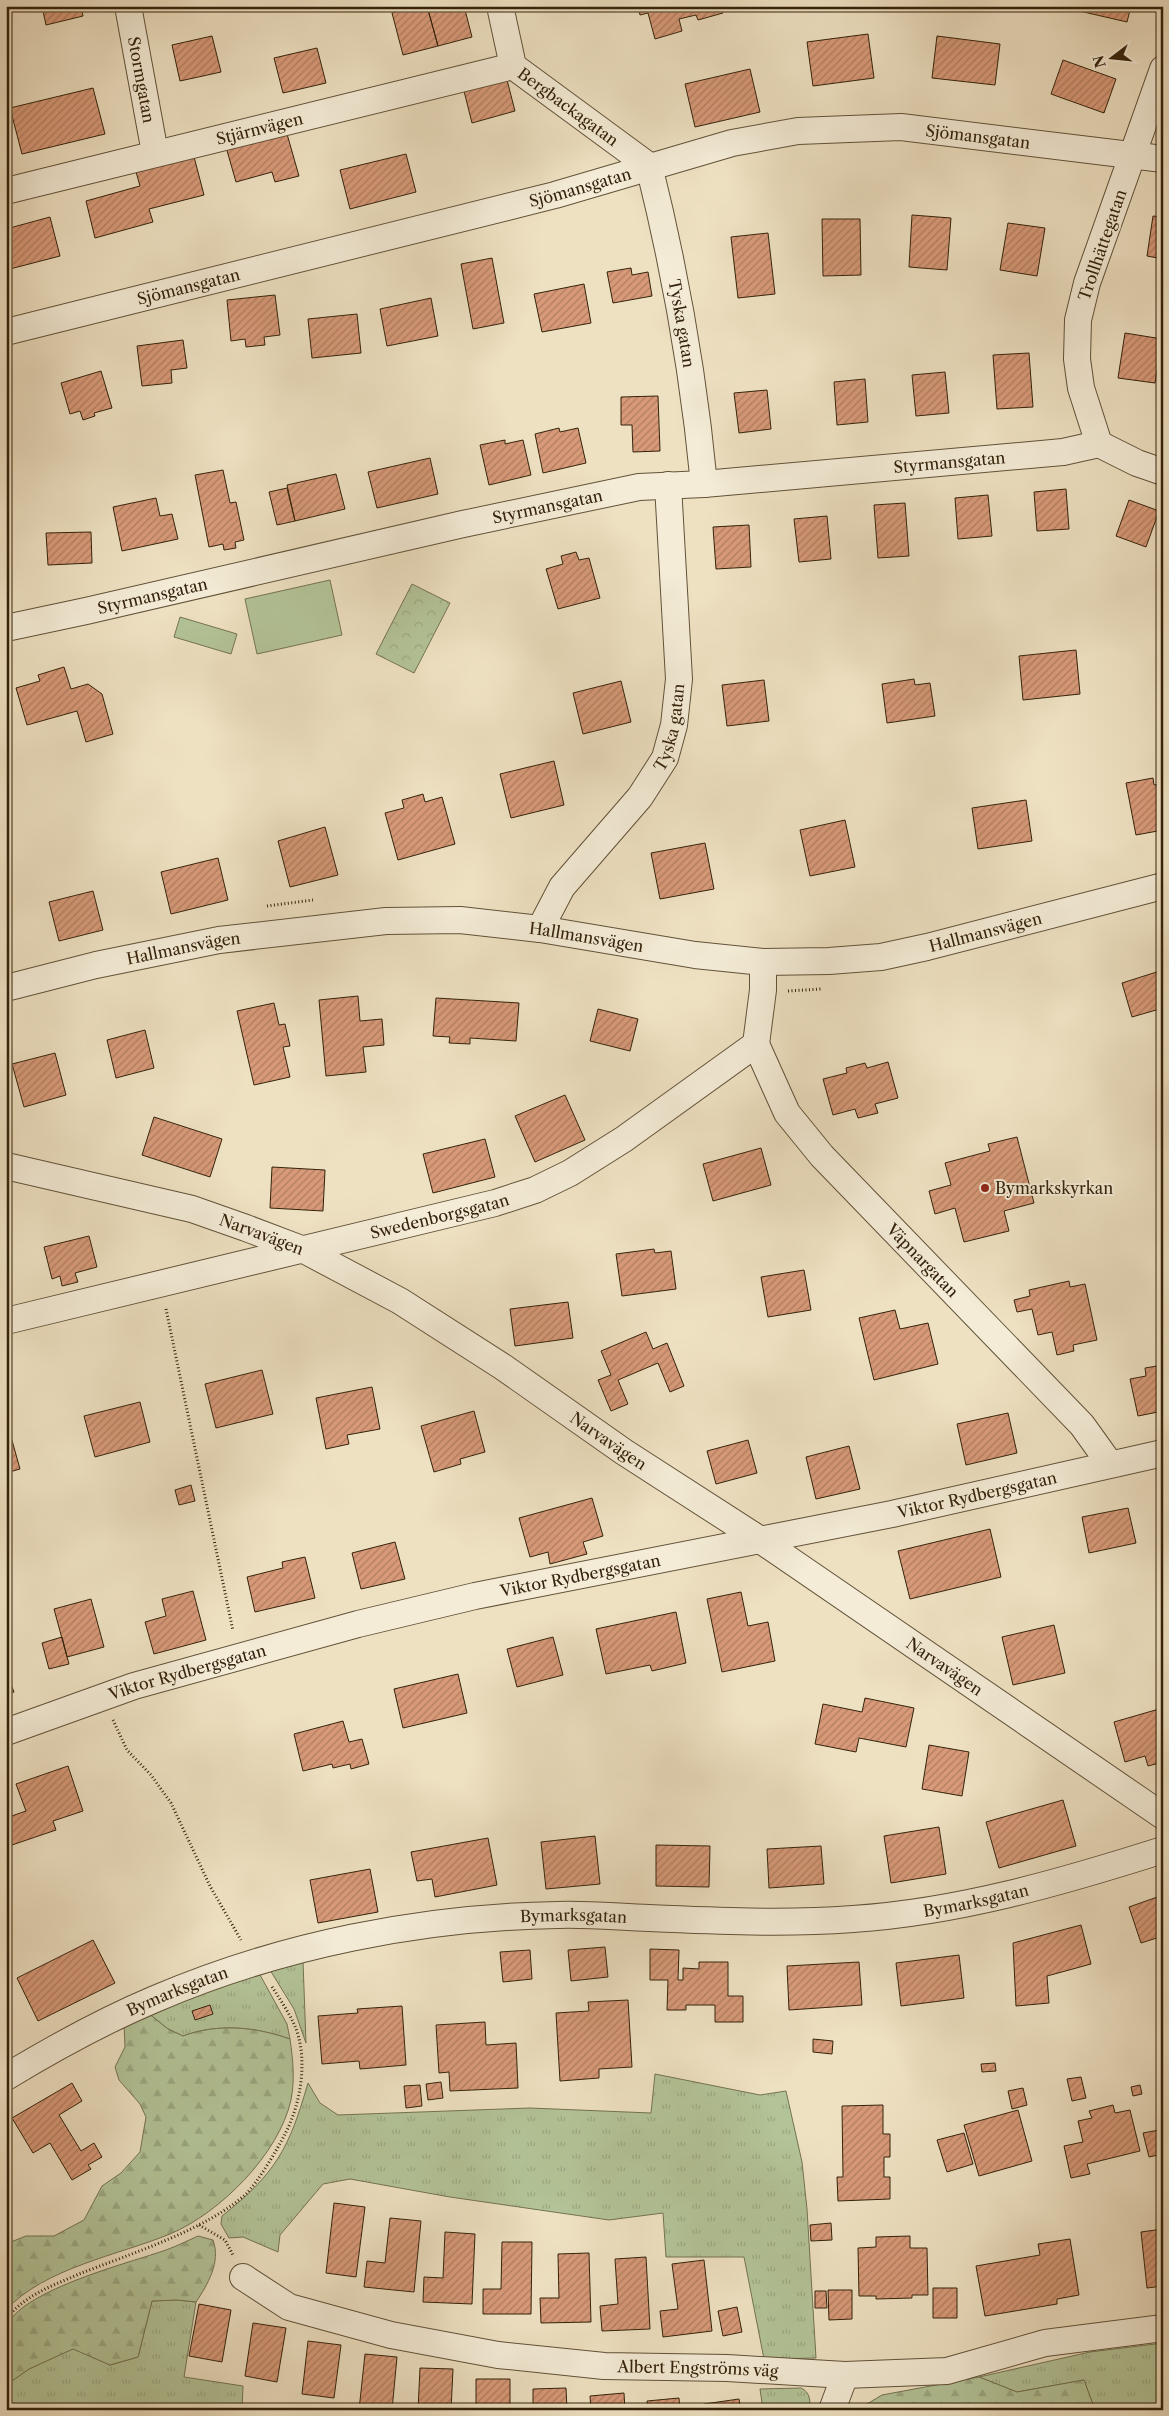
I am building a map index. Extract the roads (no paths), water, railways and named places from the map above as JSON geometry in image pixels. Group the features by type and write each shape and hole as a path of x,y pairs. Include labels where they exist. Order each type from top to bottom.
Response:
{"street":[{"name":"Stormgatan","path":"128,6 155,154"},
{"name":"Bergbackagatan","path":"500,6 513,66 649,166"},
{"name":"Stjärnvägen","path":"6,191 513,66"},
{"name":"Trollhättegatan","path":"1099,444 1081,388 1077,359 1078,320 1087,282 1163,69"},
{"name":"Sjömansgatan","path":"6,332 555,195 732,143 798,131 900,127 1163,159"},
{"name":"Tyska gatan","path":"649,166 659,206 697,412 704,484"},
{"path":"1099,444 1138,463 1163,472"},
{"name":"Styrmansgatan","path":"6,628 463,524 639,487 704,484 1063,452 1099,444"},
{"name":"Tyska gatan","path":"540,929 562,888 640,797 657,773 668,750 674,725 679,679 668,485"},
{"name":"Hallmansvägen","path":"6,988 96,965 219,940 386,920 460,920 540,929 695,955 763,962 829,961 880,956 1163,886"},
{"path":"756,1044 763,990 763,962"},
{"name":"Swedenborgsgatan","path":"6,1320 304,1250 495,1203 535,1190 570,1173 624,1139 756,1044"},
{"name":"Väpnargatan","path":"756,1044 787,1113 822,1156 1082,1425 1110,1464"},
{"name":"Narvavägen","path":"6,1166 192,1209 304,1250 400,1301 503,1367 624,1452 759,1539 1163,1816"},
{"name":"Viktor Rydbergsgatan","path":"6,1732 134,1686 358,1624 475,1596 892,1514 1163,1453"},
{"name":"Bymarksgatan","path":"6,2077 55,2048 147,2002 256,1962 366,1936 432,1924 488,1918 560,1915 706,1921 852,1919 925,1911 1022,1892 1163,1850"},
{"name":"Albert Engströms väg","path":"243,2277 289,2307 391,2336 498,2355 604,2366 727,2368 845,2375 947,2371 1045,2343 1163,2328"},
{"path":"832,2410 845,2375"}],"place":[{"name":"Bymarkskyrkan","path":"985,1188"}]}
